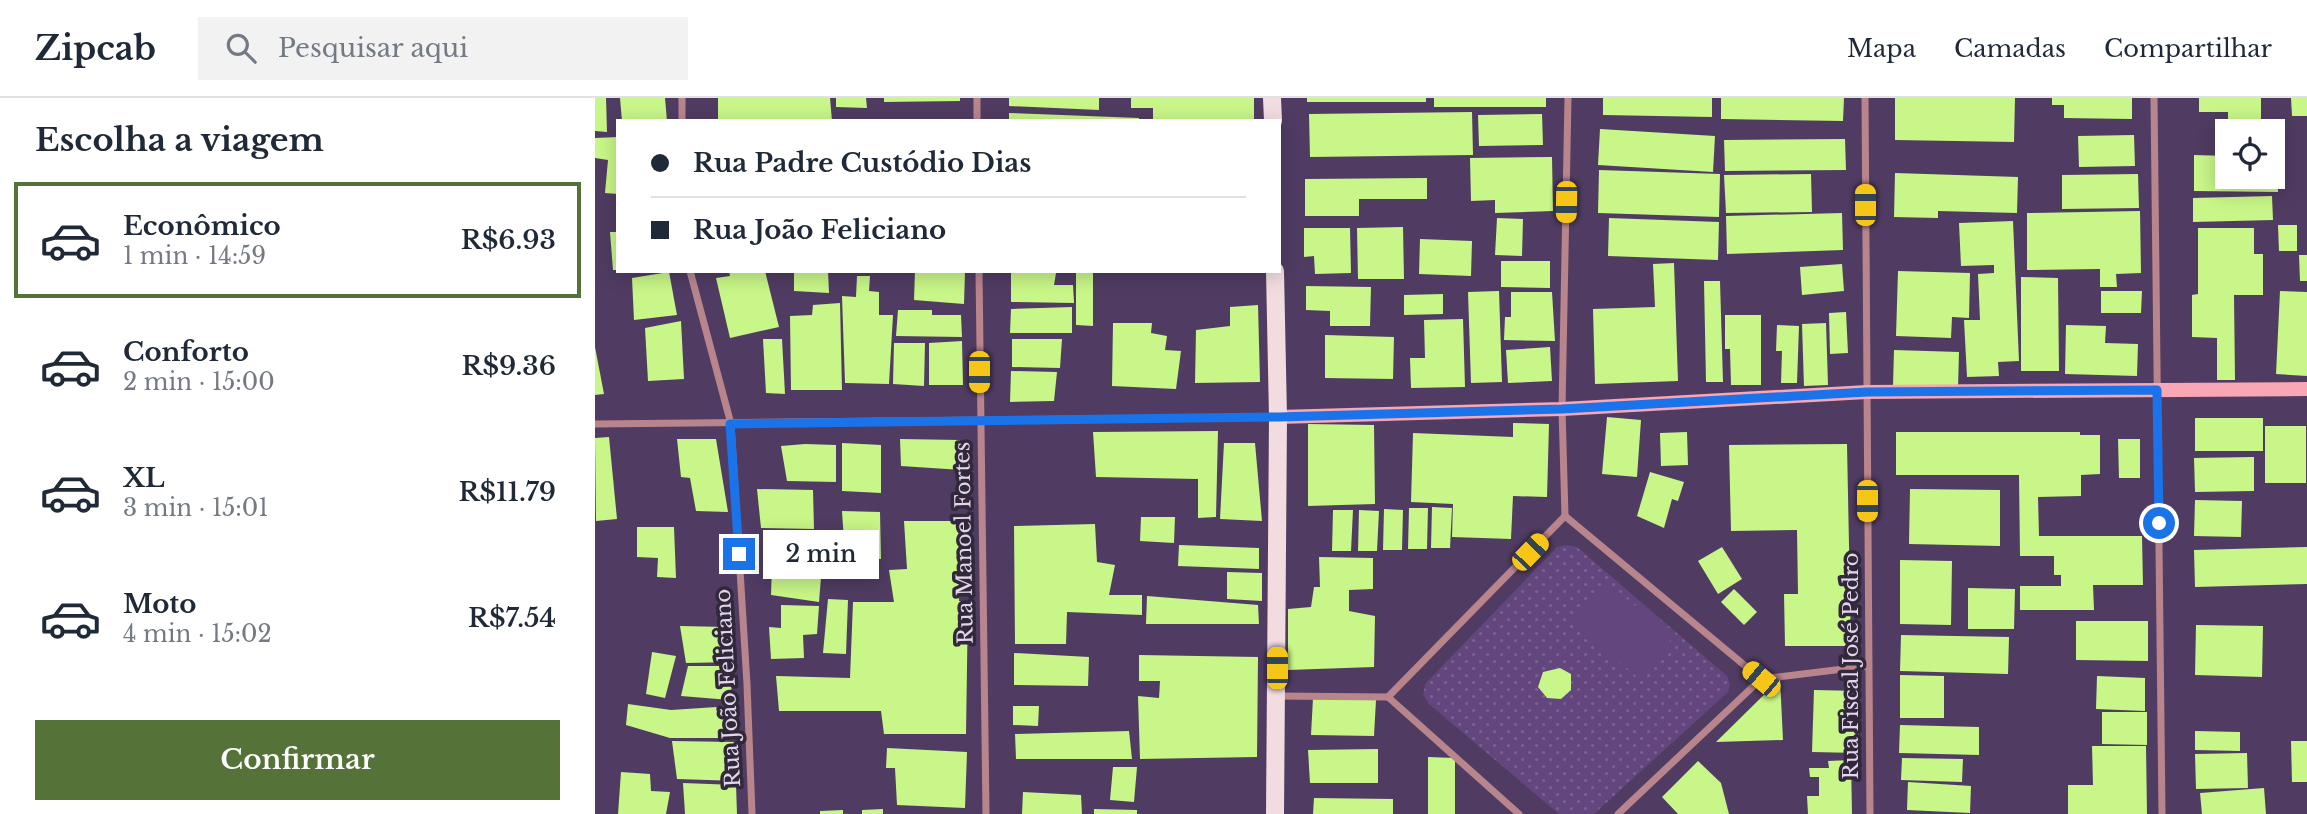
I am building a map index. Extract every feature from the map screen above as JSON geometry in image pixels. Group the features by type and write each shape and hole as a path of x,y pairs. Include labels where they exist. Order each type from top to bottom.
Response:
{"main road":[{"path":"1272,98 1273,119"},
{"path":"1275,273 1278,417 1275,814"},
{"path":"1278,417 1562,409 1867,392 2307,388"}],"street":[{"path":"682,98 682,119"},
{"path":"977,98 978,119"},
{"path":"1388,697 1565,516 1562,409 1568,98"},
{"name":"Rua Fiscal José Pedro","path":"1865,98 1870,814"},
{"path":"2154,98 2162,814"},
{"name":"Rua João Feliciano","path":"691,273 730,424 747,684 752,814"},
{"name":"Rua Manoel Fortes","path":"979,273 986,814"},
{"path":"595,424 1278,417"},
{"path":"1565,516 1761,679"},
{"path":"1618,814 1761,679 1868,666"},
{"path":"1277,696 1388,697 1519,814"}],"shaded area":[{"path":"1557,547 1577,547 1727,676 1730,685 1728,692 1594,814 1559,814 1429,704 1423,694 1426,683"},
{"path":"1605,581 1673,637 1640,679 1571,621"}],"building":[{"path":"595,98 606,98 607,132 595,131"},
{"path":"620,98 665,98 667,119 622,119"},
{"path":"718,98 830,98 832,119 718,119"},
{"path":"836,98 866,98 867,108 836,107"},
{"path":"884,98 960,98 960,101 884,102"},
{"path":"1009,98 1099,98 1099,110 1009,106"},
{"path":"1131,98 1254,98 1254,119 1153,119 1153,108 1131,108"},
{"path":"1307,98 1426,98 1426,102 1307,102"},
{"path":"1434,98 1546,98 1546,107 1434,107"},
{"path":"1603,98 1712,98 1712,117 1603,115"},
{"path":"1721,98 1844,98 1843,121 1721,119"},
{"path":"1895,98 2015,98 2014,142 1895,140"},
{"path":"2052,98 2132,98 2132,119 2064,118 2064,105 2052,105"},
{"path":"2199,98 2261,98 2261,119 2228,119 2228,112 2199,112"},
{"path":"2291,98 2307,98 2307,116 2292,116"},
{"path":"1472,112 1473,155 1310,157 1309,114"},
{"path":"1009,113 1139,118 1139,119 1009,119"},
{"path":"1542,114 1543,145 1479,146 1478,115"},
{"path":"1600,129 1715,136 1713,172 1598,165"},
{"path":"2134,135 2135,166 2079,167 2078,136"},
{"path":"616,137 616,194 605,193 608,160 595,158 595,138"},
{"path":"1845,139 1846,170 1725,171 1724,140"},
{"path":"2194,155 2215,156 2215,189 2278,189 2278,192 2194,191"},
{"path":"1552,157 1553,211 1495,213 1495,200 1471,201 1470,158"},
{"path":"1599,170 1720,174 1719,217 1598,213"},
{"path":"1895,173 2018,177 2017,213 1938,211 1938,218 1894,217"},
{"path":"1811,174 1812,212 1726,213 1724,175"},
{"path":"2138,174 2139,208 2062,209 2062,175"},
{"path":"1427,178 1427,199 1359,199 1359,216 1305,216 1305,179"},
{"path":"2272,196 2273,220 2193,222 2193,198"},
{"path":"2140,211 2141,273 2116,274 2117,287 2100,287 2100,269 2027,270 2027,213"},
{"path":"1842,213 1843,250 1727,254 1726,216"},
{"path":"1497,218 1523,219 1522,256 1495,255"},
{"path":"1609,218 1719,222 1718,260 1608,256"},
{"path":"2013,221 2019,361 1998,362 1999,376 1967,377 1964,320 1980,320 1978,274 1994,273 1994,265 1961,266 1959,223"},
{"path":"2278,225 2297,225 2297,251 2279,251"},
{"path":"1403,227 1404,279 1358,279 1357,228"},
{"path":"1304,228 1350,228 1351,273 1315,274 1314,256 1304,257"},
{"path":"2198,228 2254,228 2254,254 2263,254 2263,295 2234,295 2235,380 2217,380 2217,338 2192,337 2192,295 2198,294"},
{"path":"610,232 616,232 616,270 613,270"},
{"path":"1420,239 1472,241 1471,276 1419,274"},
{"path":"2299,255 2307,255 2307,281 2300,281"},
{"path":"1501,261 1550,261 1550,288 1501,287"},
{"path":"1674,263 1678,381 1595,384 1593,309 1655,307 1653,264"},
{"path":"1842,264 1844,291 1802,295 1800,267"},
{"path":"1898,271 1970,273 1969,318 1952,317 1951,338 1896,336"},
{"path":"669,273 677,315 634,320 632,278"},
{"path":"729,273 766,273 779,327 730,338 716,278 730,276"},
{"path":"794,273 828,273 829,293 794,291"},
{"path":"915,273 965,273 964,304 914,300"},
{"path":"1011,273 1056,273 1054,285 1073,285 1074,303 1011,302"},
{"path":"1076,273 1093,273 1093,326 1076,325"},
{"path":"857,276 870,276 869,291 879,292 879,315 893,315 889,384 845,383 842,296 856,297"},
{"path":"2021,277 2058,278 2059,371 2021,371"},
{"path":"1704,281 1720,281 1723,382 1706,382"},
{"path":"1306,286 1371,287 1370,326 1330,326 1330,311 1306,310"},
{"path":"1499,291 1502,382 1471,383 1468,292"},
{"path":"2101,291 2142,291 2141,313 2101,313"},
{"path":"2280,291 2307,292 2307,376 2276,374"},
{"path":"1511,292 1552,292 1555,341 1504,340 1505,317 1511,317"},
{"path":"1443,294 1443,314 1404,315 1404,295"},
{"path":"840,303 842,390 791,390 790,316 812,315 813,305"},
{"path":"1258,305 1260,382 1195,383 1196,330 1230,326 1230,307"},
{"path":"1072,307 1072,333 1010,333 1011,309"},
{"path":"898,310 932,310 932,315 961,315 962,337 896,336"},
{"path":"1846,312 1848,353 1830,354 1829,313"},
{"path":"1725,315 1761,315 1761,385 1731,385 1730,349 1725,349"},
{"path":"1463,319 1465,387 1411,388 1410,358 1425,358 1424,320"},
{"path":"681,321 684,379 648,381 645,328"},
{"path":"1113,323 1152,323 1151,333 1167,336 1165,350 1181,351 1176,389 1112,386"},
{"path":"1826,323 1828,385 1804,386 1802,324"},
{"path":"1777,325 1799,326 1797,383 1781,383 1782,351 1776,351"},
{"path":"2066,325 2106,326 2105,343 2138,344 2137,376 2065,374"},
{"path":"1325,335 1394,337 1393,379 1325,378"},
{"path":"763,339 782,339 785,394 766,393"},
{"path":"1012,339 1062,339 1060,368 1012,367"},
{"path":"962,341 963,385 929,385 929,343"},
{"path":"894,343 925,343 924,386 893,384"},
{"path":"595,347 604,394 595,395"},
{"path":"1550,347 1552,381 1508,383 1506,350"},
{"path":"1894,350 1959,352 1958,388 1893,386"},
{"path":"1011,371 1057,372 1054,401 1010,402"},
{"path":"1607,417 1641,420 1637,477 1602,474"},
{"path":"2195,418 2263,418 2263,451 2195,451"},
{"path":"1513,423 1549,424 1547,497 1513,496 1511,539 1452,537 1453,504 1411,502 1413,433 1513,437"},
{"path":"1308,424 1374,425 1375,504 1308,506"},
{"path":"2265,426 2306,426 2306,483 2265,483"},
{"path":"1218,431 1216,517 1198,518 1198,479 1096,477 1093,432"},
{"path":"1687,432 1688,465 1661,466 1660,433"},
{"path":"1896,432 2080,432 2080,435 2100,435 2100,474 2081,475 2081,496 2038,497 2039,536 2142,536 2143,585 2093,585 2094,610 2020,610 2020,586 2061,586 2061,575 2054,575 2054,556 2020,556 2019,475 1896,475"},
{"path":"609,437 617,519 596,521 595,438"},
{"path":"677,439 716,439 728,512 696,511 690,478 681,477"},
{"path":"900,439 960,440 962,470 901,466"},
{"path":"2118,439 2140,439 2140,478 2119,478"},
{"path":"842,443 881,445 881,493 842,491"},
{"path":"1224,443 1255,443 1262,521 1220,519"},
{"path":"1847,444 1851,646 1785,646 1784,594 1798,594 1797,530 1731,531 1729,445"},
{"path":"836,445 836,482 787,481 781,446"},
{"path":"2254,457 2254,491 2195,492 2194,458"},
{"path":"1650,472 1684,482 1678,501 1672,499 1664,528 1637,516"},
{"path":"757,489 813,490 814,529 761,528"},
{"path":"1910,489 2000,490 2000,546 1909,544"},
{"path":"2195,500 2242,501 2241,537 2194,536"},
{"path":"1432,507 1452,508 1450,548 1431,548"},
{"path":"1409,508 1428,508 1427,549 1408,549"},
{"path":"1384,509 1403,510 1402,550 1383,550"},
{"path":"1333,510 1353,510 1351,551 1332,551"},
{"path":"1359,510 1379,511 1377,551 1358,551"},
{"path":"842,511 880,512 881,559 845,557"},
{"path":"1141,517 1175,517 1174,543 1140,541"},
{"path":"904,521 962,521 959,601 968,601 966,734 884,734 881,711 779,711 776,676 850,678 853,602 894,602 889,570 907,569"},
{"path":"1095,524 1097,562 1115,565 1109,595 1142,595 1142,615 1067,612 1066,644 1015,644 1014,526"},
{"path":"637,527 674,527 676,578 657,577 658,558 637,557"},
{"path":"770,534 787,535 787,558 770,556"},
{"path":"1179,545 1259,548 1259,569 1178,566"},
{"path":"1722,547 1742,579 1718,594 1698,561"},
{"path":"2307,547 2307,584 2195,587 2194,550"},
{"path":"1319,557 1373,558 1373,589 1349,590 1349,611 1375,616 1374,667 1288,670 1288,609 1311,607 1314,587 1320,587"},
{"path":"1900,560 1952,561 1951,625 1900,624"},
{"path":"772,563 822,565 819,602 771,595"},
{"path":"1227,572 1262,573 1262,601 1227,599"},
{"path":"1968,588 2015,589 2014,629 1968,629"},
{"path":"1734,589 1757,612 1744,625 1721,602"},
{"path":"1147,596 1258,605 1259,624 1146,624"},
{"path":"828,599 848,600 846,654 823,653"},
{"path":"781,605 819,606 817,634 803,635 804,658 771,659 769,627 781,628"},
{"path":"2076,621 2148,621 2148,661 2076,660"},
{"path":"2196,625 2263,626 2262,677 2195,675"},
{"path":"680,626 726,627 734,662 686,663"},
{"path":"1901,635 2009,637 2008,674 1900,671"},
{"path":"652,652 676,656 665,698 646,694"},
{"path":"1014,653 1089,657 1088,686 1014,685"},
{"path":"1139,655 1258,657 1257,757 1140,759 1138,696 1159,698 1160,681 1139,681"},
{"path":"688,666 734,666 730,700 681,696"},
{"path":"1560,668 1571,674 1571,690 1561,699 1547,698 1538,687 1543,672"},
{"path":"1900,675 1944,676 1944,718 1900,718"},
{"path":"2097,676 2145,678 2145,711 2096,709"},
{"path":"1780,679 1783,740 1716,742"},
{"path":"1814,690 1860,691 1858,753 1812,752"},
{"path":"1313,698 1376,700 1374,736 1311,735"},
{"path":"628,704 671,710 732,706 734,738 670,738 626,725"},
{"path":"1013,706 1039,706 1038,726 1013,725"},
{"path":"2102,712 2147,712 2147,745 2102,744"},
{"path":"1900,725 1979,727 1979,755 1899,753"},
{"path":"1129,731 1132,759 1016,759 1015,734"},
{"path":"2195,731 2240,732 2240,751 2195,750"},
{"path":"672,741 735,742 738,781 677,779"},
{"path":"2291,741 2307,741 2307,782 2292,782"},
{"path":"2092,746 2146,746 2147,814 2068,814 2068,785 2093,785"},
{"path":"887,748 967,752 965,808 897,805 895,768 886,768"},
{"path":"1378,749 1378,783 1310,783 1308,750"},
{"path":"2247,753 2248,788 2196,789 2195,754"},
{"path":"1428,757 1455,758 1455,814 1428,814"},
{"path":"1902,758 1963,759 1962,782 1901,780"},
{"path":"1851,760 1852,814 1808,814 1807,796 1819,796 1819,777 1810,777 1809,768 1829,768 1828,761"},
{"path":"1698,761 1721,783 1729,814 1678,814 1662,797"},
{"path":"1113,767 1137,767 1134,802 1110,800"},
{"path":"621,772 650,774 651,791 670,792 666,814 618,814"},
{"path":"1908,782 1971,786 1970,813 1907,810"},
{"path":"683,783 736,785 737,814 685,814"},
{"path":"2264,788 2266,814 2202,814 2200,793"},
{"path":"1023,792 1081,795 1082,814 1022,814"},
{"path":"1314,798 1393,799 1393,814 1313,814"},
{"path":"883,809 883,814 862,814 862,810"},
{"path":"1094,809 1137,810 1137,814 1094,814"},
{"path":"843,810 843,814 820,814 820,811"}],"route":[{"path":"739,554 730,424 980,422 1562,409 1867,392 2157,390 2159,523"}]}
